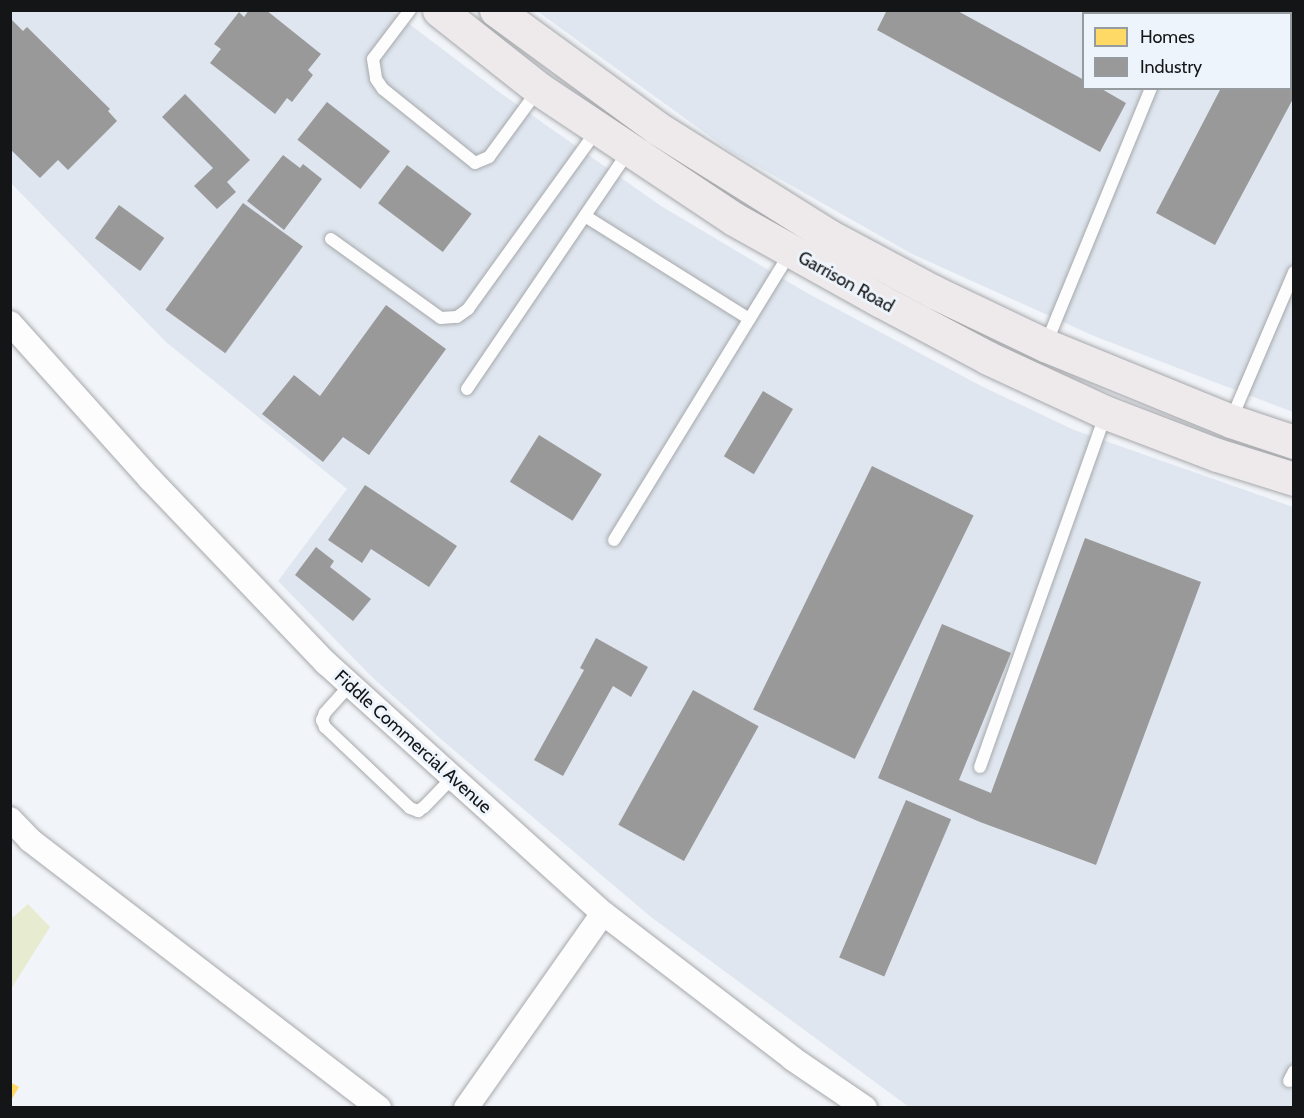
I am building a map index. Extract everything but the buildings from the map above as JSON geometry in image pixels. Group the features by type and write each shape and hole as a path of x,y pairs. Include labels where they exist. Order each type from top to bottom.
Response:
{"main road":[{"name":"Garrison Road","path":"439,10 539,89 734,219 791,252 988,358 1107,413 1218,455 1293,479"},
{"name":"Garrison Road","path":"496,10 657,128 754,191 830,236 934,292 1046,345 1231,421 1293,442"}],"street":[{"name":"Fiddle Commercial Avenue","path":"10,323 150,479 350,685 603,913 793,1059 865,1107"},
{"path":"10,819 30,840 379,1107"},
{"path":"466,1107 603,913"}],"lane":[{"path":"410,10 374,59 376,79 383,89 475,163 489,157 539,89"},
{"path":"1046,345 1150,90"},
{"path":"330,239 441,318 457,317 468,309 598,129"},
{"path":"467,389 630,150"},
{"path":"585,216 748,319"},
{"path":"614,540 791,252"},
{"path":"1231,421 1293,272"},
{"path":"980,768 1107,413"},
{"path":"350,685 325,713 322,720 325,727 410,808 417,811 424,807 452,778"}],"shaded area":[{"path":"10,11 392,11 499,92 661,206 807,293 983,387 1074,430 1293,507 1293,1107 909,1107 651,917 442,740 372,677 278,581 347,489 166,342 11,183"},
{"path":"537,11 1293,11 1293,412 1094,336 912,254 730,151"}],"green space":[{"path":"28,904 50,927 11,989 11,919"}]}
